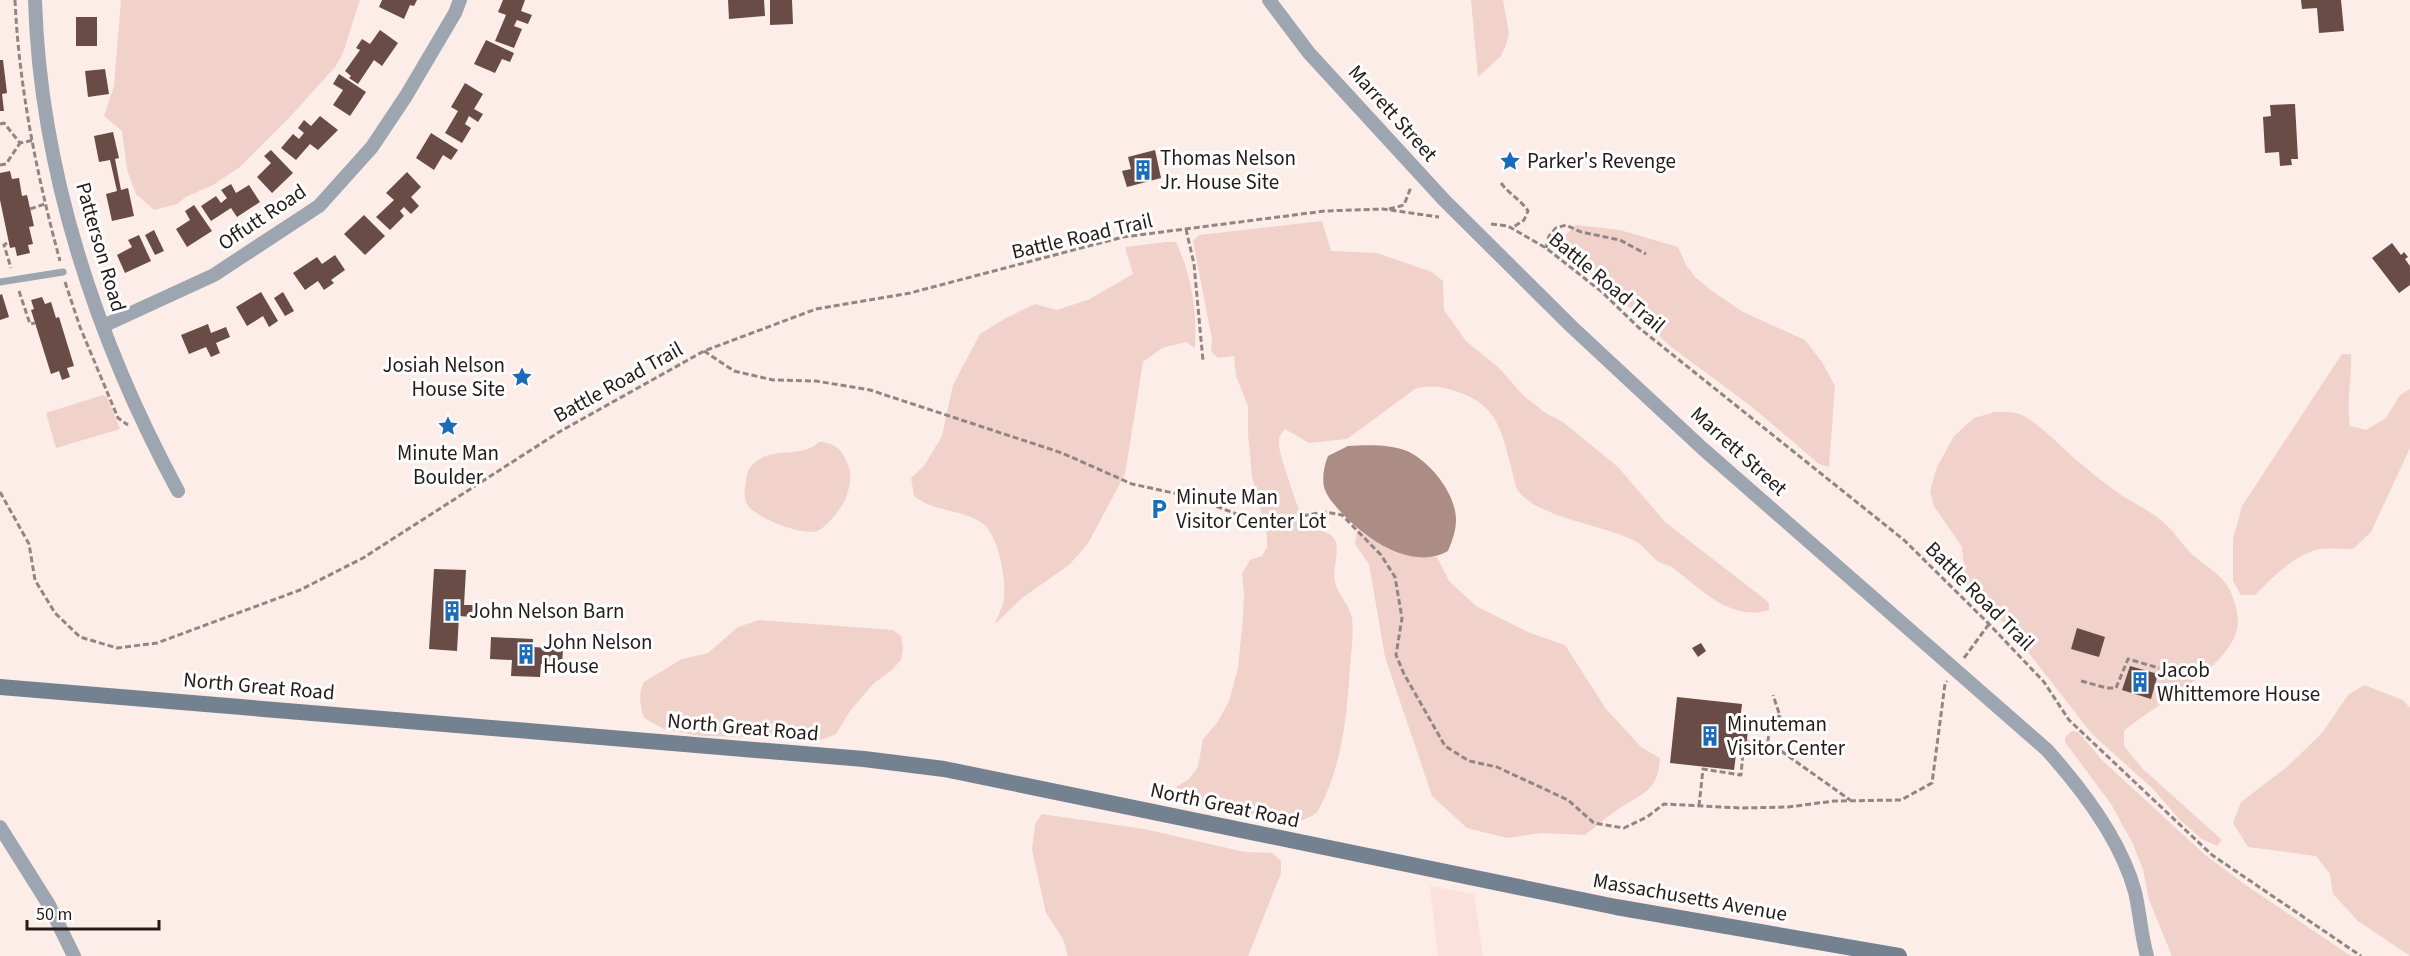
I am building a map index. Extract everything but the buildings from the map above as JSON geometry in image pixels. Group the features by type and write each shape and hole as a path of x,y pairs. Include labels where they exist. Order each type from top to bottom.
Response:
{"main road":[{"name":"North Great Road","path":"0,687 864,759 944,768 1472,878"},
{"name":"Massachusetts Avenue","path":"1472,878 1639,911 1899,956"}],"street":[{"name":"Patterson Road","path":"35,0 36,41 50,136 85,276 151,442 178,490"},
{"name":"Offutt Road","path":"103,326 214,275 319,206 372,147 406,96 455,13 460,0"},
{"name":"Marrett Street","path":"1269,0 1309,53 1411,164 1463,220 1572,327 1702,448 2037,740 2084,794 2122,861 2134,891 2144,953"},
{"path":"0,827 50,905 74,956"}],"lane":[{"path":"0,282 63,272"}],"path":[{"path":"0,124 4,123 20,142"},
{"path":"0,165 6,164 20,142 50,136"},
{"path":"1387,210 1404,205 1408,198 1412,186 1411,164"},
{"path":"1501,183 1507,192 1524,205 1528,215 1512,228"},
{"name":"Battle Road Trail","path":"0,492 29,544 35,580 55,613 80,637 117,648 158,643 300,590 363,558 559,432 704,351 816,309 910,293 1123,237 1325,211 1387,210 1512,228 1546,248 1602,292 1638,327 1904,540 1989,624 2043,682 2069,720 2212,855 2361,956"},
{"path":"1546,248 1549,236 1556,228 1566,225 1581,232 1620,240 1646,254"},
{"path":"1186,229 1194,264 1203,361"},
{"path":"65,281 80,327 118,418 151,442"},
{"path":"704,351 734,371 773,380 816,381 870,390 1062,453 1132,484 1192,497 1260,523 1325,512 1342,516 1382,555 1395,577 1402,618 1396,655 1404,674 1445,747 1469,761 1497,767 1568,800 1594,823 1624,828 1647,817 1664,804 1741,808 1900,800 1932,783 1945,684 1989,624"},
{"path":"2080,681 2116,688 2128,659 2159,668"},
{"path":"1699,806 1703,769 1741,775 1743,752 1766,755 1771,719 1780,716 1773,695"},
{"path":"1747,742 1768,744 1798,762 1815,777 1851,801"}],"shaded area":[{"path":"121,0 360,0 343,53 336,66 289,118 240,167 213,185 186,197 177,204 154,210 136,194 127,170 122,131 104,116 114,86"},
{"path":"1471,0 1503,0 1509,34 1501,56 1478,77"},
{"path":"1322,221 1331,251 1377,253 1432,272 1443,281 1444,310 1466,341 1498,367 1523,395 1544,412 1563,422 1618,467 1665,522 1762,597 1769,603 1769,610 1755,613 1729,608 1706,594 1673,568 1657,561 1637,542 1542,509 1529,501 1516,488 1505,444 1496,421 1481,404 1455,391 1435,387 1415,389 1347,439 1309,443 1285,429 1280,437 1279,446 1292,490 1308,530 1322,531 1331,535 1335,541 1337,548 1335,582 1351,614 1353,631 1345,723 1333,776 1317,812 1305,819 1289,822 1196,801 1188,798 1176,787 1189,779 1198,767 1203,739 1217,723 1229,701 1238,668 1244,594 1242,574 1250,560 1262,556 1267,547 1267,536 1252,476 1248,406 1236,376 1234,356 1218,358 1211,351 1212,339 1193,241 1199,235"},
{"path":"1576,225 1620,230 1678,247 1686,265 1695,277 1712,291 1743,312 1805,340 1822,362 1835,386 1829,467 1819,464 1752,407 1670,346 1613,292 1561,248 1564,236"},
{"path":"1176,242 1190,281 1195,321 1195,348 1186,342 1162,348 1143,362 1125,474 1087,545 1069,565 1022,598 995,624 1003,604 1004,590 1000,558 993,537 982,523 974,518 930,505 914,496 911,478 924,466 942,436 953,385 980,334 1035,304 1057,310 1090,299 1133,274 1125,247"},
{"path":"2342,354 2351,354 2350,426 2366,430 2386,418 2400,395 2410,389 2410,448 2371,532 2353,549 2320,549 2311,552 2285,567 2255,595 2241,595 2233,581 2233,539 2242,506"},
{"path":"103,395 107,397 120,429 56,448 46,413"},
{"path":"1995,412 2019,414 2039,426 2098,478 2163,522 2193,555 2219,576 2230,590 2238,618 2237,629 2231,644 2205,672 2124,731 2124,746 2143,769 2222,840 2217,846 2202,839 2180,820 2153,789 2092,734 2010,629 1974,595 1966,583 1962,547 1934,506 1930,491 1937,467 1954,436 1974,418"},
{"path":"819,442 838,448 846,460 850,474 845,500 837,513 821,529 810,532 779,525 759,515 747,504 745,490 748,471 757,460 774,454 802,451"},
{"path":"1378,445 1407,451 1433,471 1447,490 1455,510 1455,528 1448,551 1434,556 1419,557 1404,554 1374,540 1339,510 1325,491 1323,483 1325,464 1328,456 1348,446"},
{"path":"1357,530 1404,553 1437,557 1449,581 1476,606 1530,633 1565,645 1606,709 1641,747 1660,758 1657,777 1649,788 1613,812 1585,835 1541,833 1507,838 1467,828 1432,796 1385,657 1369,564 1355,544"},
{"path":"759,620 893,630 901,636 903,649 901,660 873,684 850,711 836,734 824,739 808,741 766,737 701,736 664,729 644,718 640,699 644,682 682,659 708,653 738,627"},
{"path":"2364,685 2403,700 2410,708 2410,956 2358,921 2333,894 2330,874 2316,856 2248,847 2233,823 2241,802 2287,767 2322,733 2348,695"},
{"path":"2072,731 2078,732 2102,760 2205,855 2351,956 2172,956 2149,900 2143,869 2133,844 2111,804 2065,742 2065,737"},
{"path":"1042,814 1144,829 1245,852 1272,853 1281,861 1281,873 1248,956 1068,956 1063,939 1046,913 1032,850 1035,824"},
{"path":"1430,886 1474,894 1483,956 1438,956"}],"place":[{"name":"Parker's Revenge","path":"1510,161"},
{"name":"Thomas Nelson Jr. House Site","path":"1143,170"},
{"name":"Josiah Nelson House Site","path":"522,377"},
{"name":"Minute Man Boulder","path":"448,426"},
{"name":"Minute Man Visitor Center Lot","path":"1159,509"},
{"name":"John Nelson Barn","path":"452,611"},
{"name":"John Nelson House","path":"526,654"},
{"name":"Jacob Whittemore House","path":"2140,682"},
{"name":"Minuteman Visitor Center","path":"1710,736"}]}
